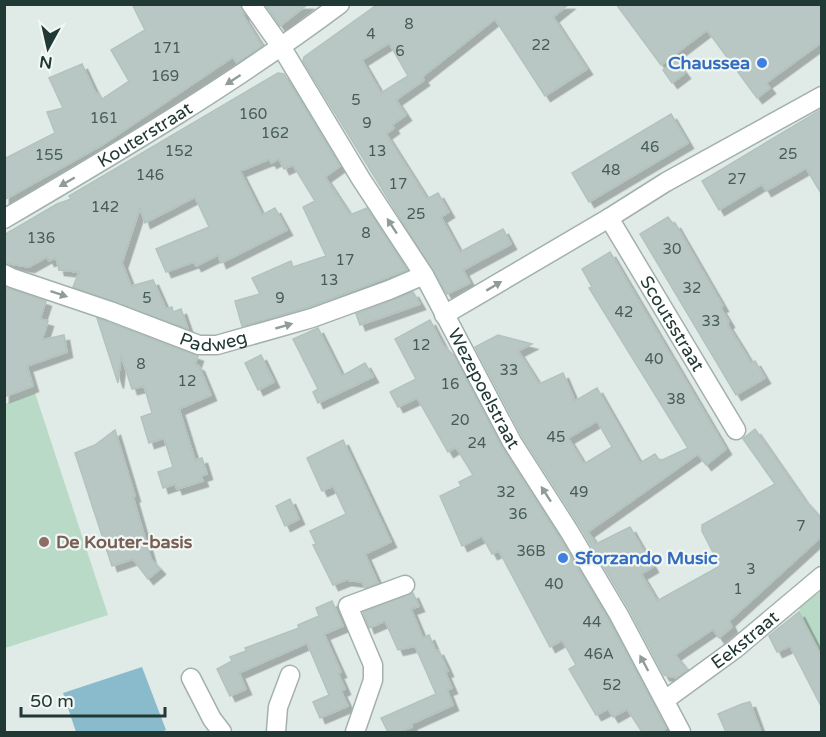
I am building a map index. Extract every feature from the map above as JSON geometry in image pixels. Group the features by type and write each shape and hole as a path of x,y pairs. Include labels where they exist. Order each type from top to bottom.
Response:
{"street":[{"name":"Wezepoelstraat","path":"251,4 282,48 361,179 424,275 512,442 614,606 681,732"},
{"name":"Kouterstraat","path":"4,219 166,124 282,48 340,4"},
{"path":"444,315 666,182 822,96"},
{"name":"Scoutsstraat","path":"609,218 736,430"},
{"name":"Padweg","path":"4,274 199,345 217,345 312,318 424,275"},
{"name":"Eekstraat","path":"665,700 735,649 822,576"},
{"path":"355,732 373,680 373,665 348,606 405,585"},
{"path":"276,732 278,707 290,675"},
{"path":"191,678 212,719 222,732"}],"green space":[{"name":"De Kouter-basis","path":"35,393 108,615 5,648 5,404"},
{"path":"821,591 821,657 799,612 800,607"}],"water":[{"path":"142,667 166,730 161,732 76,732 63,693"}],"building":[{"path":"132,4 240,4 245,14 242,14 262,46 237,63 233,57 102,145 4,200 4,159 55,133 47,112 63,108 49,78 82,64 96,94 99,93 102,99 129,81 111,50 145,30"},
{"path":"265,4 308,4 280,26"},
{"path":"378,4 569,4 553,17 587,69 545,96 495,19 422,77 424,80 396,100 406,115 392,125 394,128 386,134 427,199 438,193 449,212 441,217 460,252 503,229 511,244 463,270 470,283 447,294 303,61 304,57","holes":["389,43 408,76 381,93 362,60"]},
{"name":"Chaussea","path":"616,4 818,4 822,9 822,42 766,83 770,88 757,98 707,30 661,65"},
{"path":"676,61 685,73 672,83 663,70"},
{"path":"278,73 284,74 340,166 325,177 350,215 367,208 407,270 309,307 242,326 235,301 260,294 252,278 291,261 293,267 326,256 303,207 315,201 293,165 284,169 279,159 271,163 270,159 240,171 262,215 275,208 287,230 221,263 218,255 196,266 194,262 166,272 156,249 209,227 195,197 145,223 140,208 122,263 131,286 153,280 166,309 172,307 173,312 181,309 188,329 73,287 79,272 59,270 56,258 49,261 47,257 29,267 4,263 4,235 57,204 71,199 69,196"},
{"path":"822,109 822,195 806,168 766,191 762,184 719,210 702,181"},
{"path":"671,114 688,143 589,202 572,173"},
{"path":"668,217 673,224 675,223 723,306 720,307 729,322 727,324 751,363 755,361 765,378 736,395 640,234"},
{"path":"610,252 726,449 706,465 698,454 588,532 596,544 630,527 653,567 641,574 657,601 720,566 702,531 702,525 775,484 743,439 755,429 803,498 822,519 822,536 729,621 732,627 719,638 713,629 675,655 687,670 677,678 664,675 629,609 522,436 475,347 498,335 532,344 518,351 539,384 563,373 575,401 597,388 640,463 655,454 660,461 688,448 589,288 592,287 582,269","holes":["597,421 612,447 584,464 568,438"]},
{"path":"4,287 46,301 40,319 48,321 42,340 64,335 67,352 27,366 33,386 4,397"},
{"path":"413,292 420,304 360,325 356,314"},
{"path":"97,318 198,356 195,364 199,366 211,395 179,409 195,460 202,458 207,474 201,476 203,481 177,489 175,484 163,488 158,472 173,467 164,438 149,443 141,417 152,413 144,386 132,389 121,355 118,383"},
{"path":"430,320 443,345 455,357 502,448 609,621 666,728 663,732 642,732 627,709 613,717 608,709 596,715 569,669 576,665 562,640 550,647 499,551 492,554 482,536 462,546 440,496 461,486 459,482 473,475 456,447 448,452 417,398 398,407 390,392 416,379 395,339"},
{"path":"318,328 342,376 365,363 373,377 318,403 313,392 318,389 293,339"},
{"path":"261,355 274,382 258,390 245,363"},
{"path":"115,430 151,559 160,569 148,579 133,559 112,566 75,453 95,445"},
{"path":"343,440 391,542 365,554 378,583 365,588 362,582 346,580 333,585 313,545 316,544 310,531 346,514 333,486 322,491 307,458"},
{"path":"290,499 299,519 285,526 276,506"},
{"path":"413,593 419,606 411,609 423,638 429,635 448,671 445,672 452,688 447,690 453,705 411,724 412,727 399,732 388,732 381,718 436,694 415,646 398,650 385,621 369,628 363,612"},
{"path":"332,601 343,626 324,634 341,672 338,673 345,689 341,691 348,706 320,718 313,702 329,695 307,643 239,673 246,689 230,696 217,669 232,661 230,657 246,651 245,648 299,628 298,625 319,616 316,608"},
{"path":"799,612 822,657 822,708 790,646 777,652 769,636"},
{"path":"750,702 761,732 726,732 718,714"}],"place":[{"name":"Chaussea","path":"762,63"},
{"name":"De Kouter-basis","path":"44,542"},
{"name":"Sforzando Music","path":"563,558"}]}
